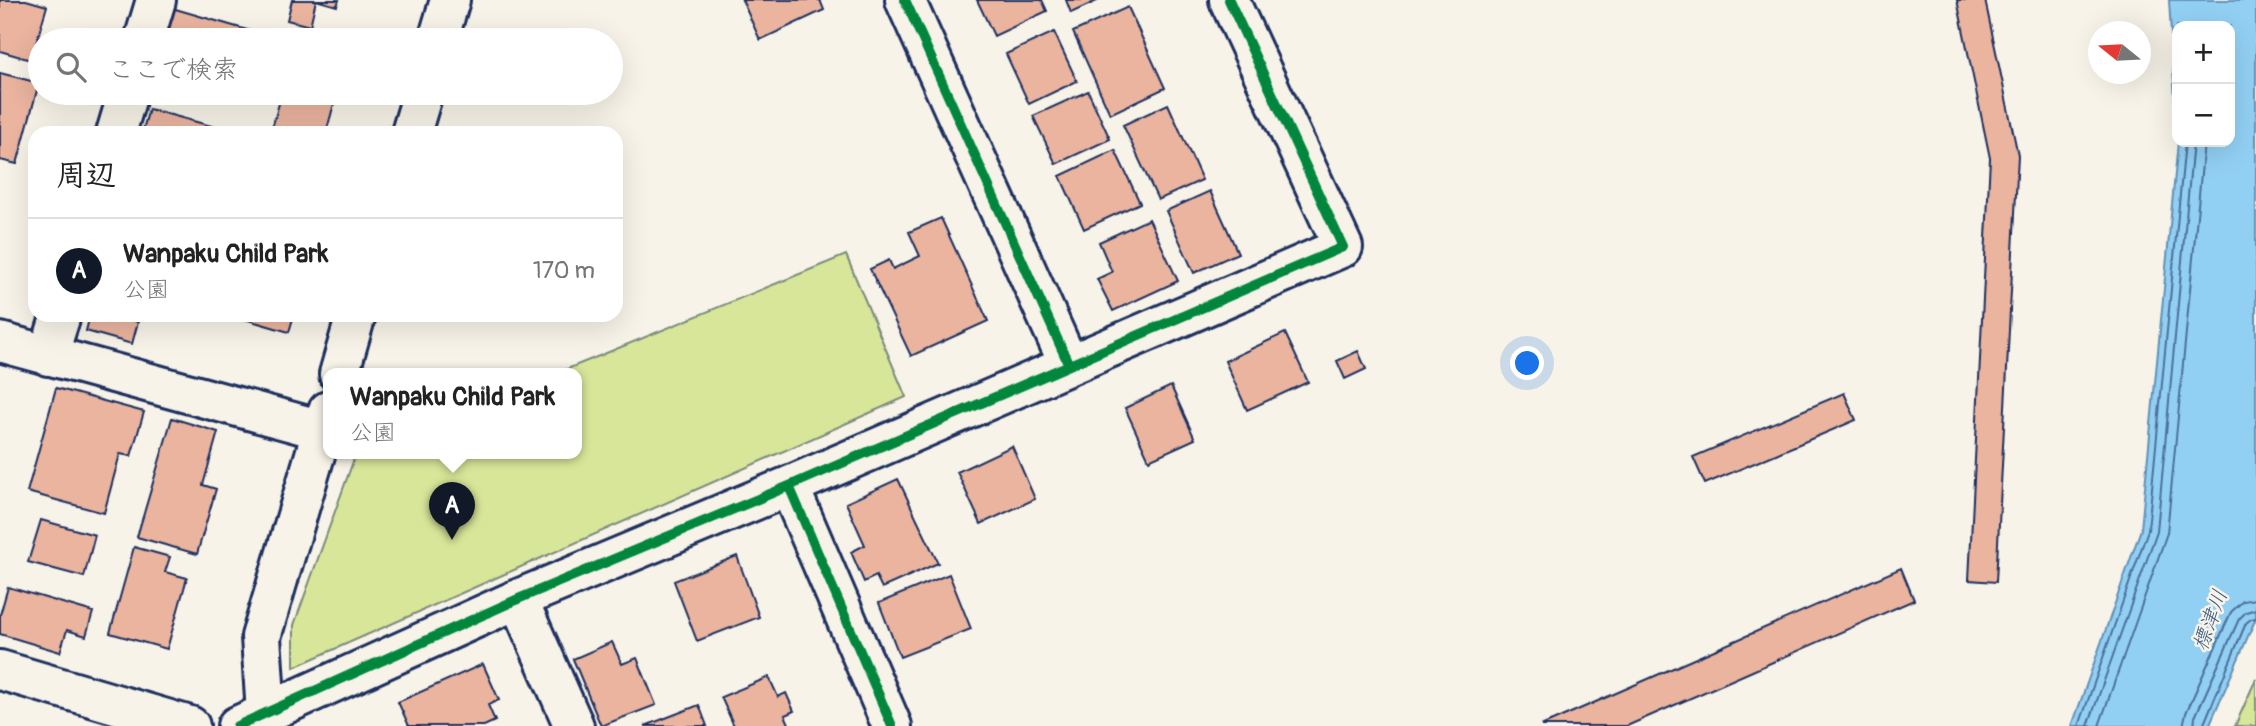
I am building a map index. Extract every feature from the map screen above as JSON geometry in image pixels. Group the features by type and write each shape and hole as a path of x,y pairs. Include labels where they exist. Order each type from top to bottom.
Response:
{"street":[{"path":"148,28 156,0"},
{"path":"442,28 450,0"},
{"path":"905,0 1069,365"},
{"path":"248,722 518,599 789,486 1343,247 1229,0"},
{"path":"118,126 124,105"},
{"path":"413,126 419,105"},
{"path":"48,355 59,322"},
{"path":"341,368 354,322"},
{"path":"0,342 323,421"},
{"path":"248,722 261,637 323,428"},
{"path":"789,486 892,726"},
{"path":"518,599 574,726"},
{"path":"0,670 190,726"}],"green space":[{"path":"846,255 906,397 294,667 294,625 354,459 582,459 582,368 570,368"},
{"path":"2256,679 2256,726 2235,726"}],"water":[{"name":"標津川","path":"2169,0 2256,0 2256,618 2209,726 2072,726 2141,529 2178,147 2235,147 2235,21 2172,21 2172,50"}],"building":[{"path":"0,0 26,0 47,6 40,28 28,28 28,59 0,51"},
{"path":"292,0 316,0 310,26 287,20"},
{"path":"316,0 339,0 337,6"},
{"path":"742,0 820,0 824,10 760,40"},
{"path":"977,0 1042,0 1047,11 994,36"},
{"path":"1066,0 1099,0 1071,13"},
{"path":"1957,0 1985,0 2018,155 1996,582 1969,580 1990,158"},
{"path":"1128,7 1165,88 1110,114 1073,32"},
{"path":"172,8 240,28 166,28"},
{"path":"1054,32 1077,81 1029,104 1006,54"},
{"path":"0,73 28,80 28,105 33,105 17,164 0,160"},
{"path":"1088,91 1110,139 1056,164 1033,116"},
{"path":"1168,104 1202,180 1158,200 1123,125"},
{"path":"279,105 334,105 328,126 273,126"},
{"path":"149,109 211,126 144,126"},
{"path":"1115,150 1140,203 1084,229 1060,176"},
{"path":"1210,191 1238,253 1194,273 1166,211"},
{"path":"941,218 988,321 911,356 870,269 889,260 893,269 920,256 909,232"},
{"path":"1149,219 1178,281 1113,311 1097,279 1112,272 1099,242"},
{"path":"88,322 138,322 132,344 86,331"},
{"path":"255,322 292,322 289,332"},
{"path":"1285,333 1308,382 1247,410 1225,361"},
{"path":"1358,351 1366,369 1345,379 1337,361"},
{"path":"1171,386 1195,439 1149,460 1125,408"},
{"path":"56,388 144,412 131,456 120,454 104,513 27,492"},
{"path":"1844,393 1856,420 1705,484 1693,457"},
{"path":"172,418 218,432 203,485 216,489 197,554 137,537"},
{"path":"1012,446 1035,499 981,524 957,472"},
{"path":"898,479 938,563 882,588 876,576 864,582 851,552 865,545 846,503"},
{"path":"41,520 95,535 84,577 28,562"},
{"path":"134,547 170,557 165,572 187,578 167,649 110,633"},
{"path":"737,556 759,617 697,641 674,581"},
{"path":"1901,568 1914,600 1627,726 1541,726"},
{"path":"949,574 971,629 900,657 879,603"},
{"path":"8,587 93,612 86,636 67,630 60,652 0,634 0,615"},
{"path":"612,642 622,664 637,658 656,705 601,726 573,659"},
{"path":"483,664 499,700 488,705 495,721 484,726 409,726 398,702"},
{"path":"769,677 778,697 786,693 794,711 785,715 790,726 734,726 721,697"},
{"path":"699,705 707,726 645,726"}],"cycle path":[{"path":"905,0 1069,365"},
{"path":"789,486 1343,247 1229,0"},
{"path":"237,726 518,599 789,486 892,726"}],"place":[{"name":"Wanpaku Child Park","path":"452,540"}]}
